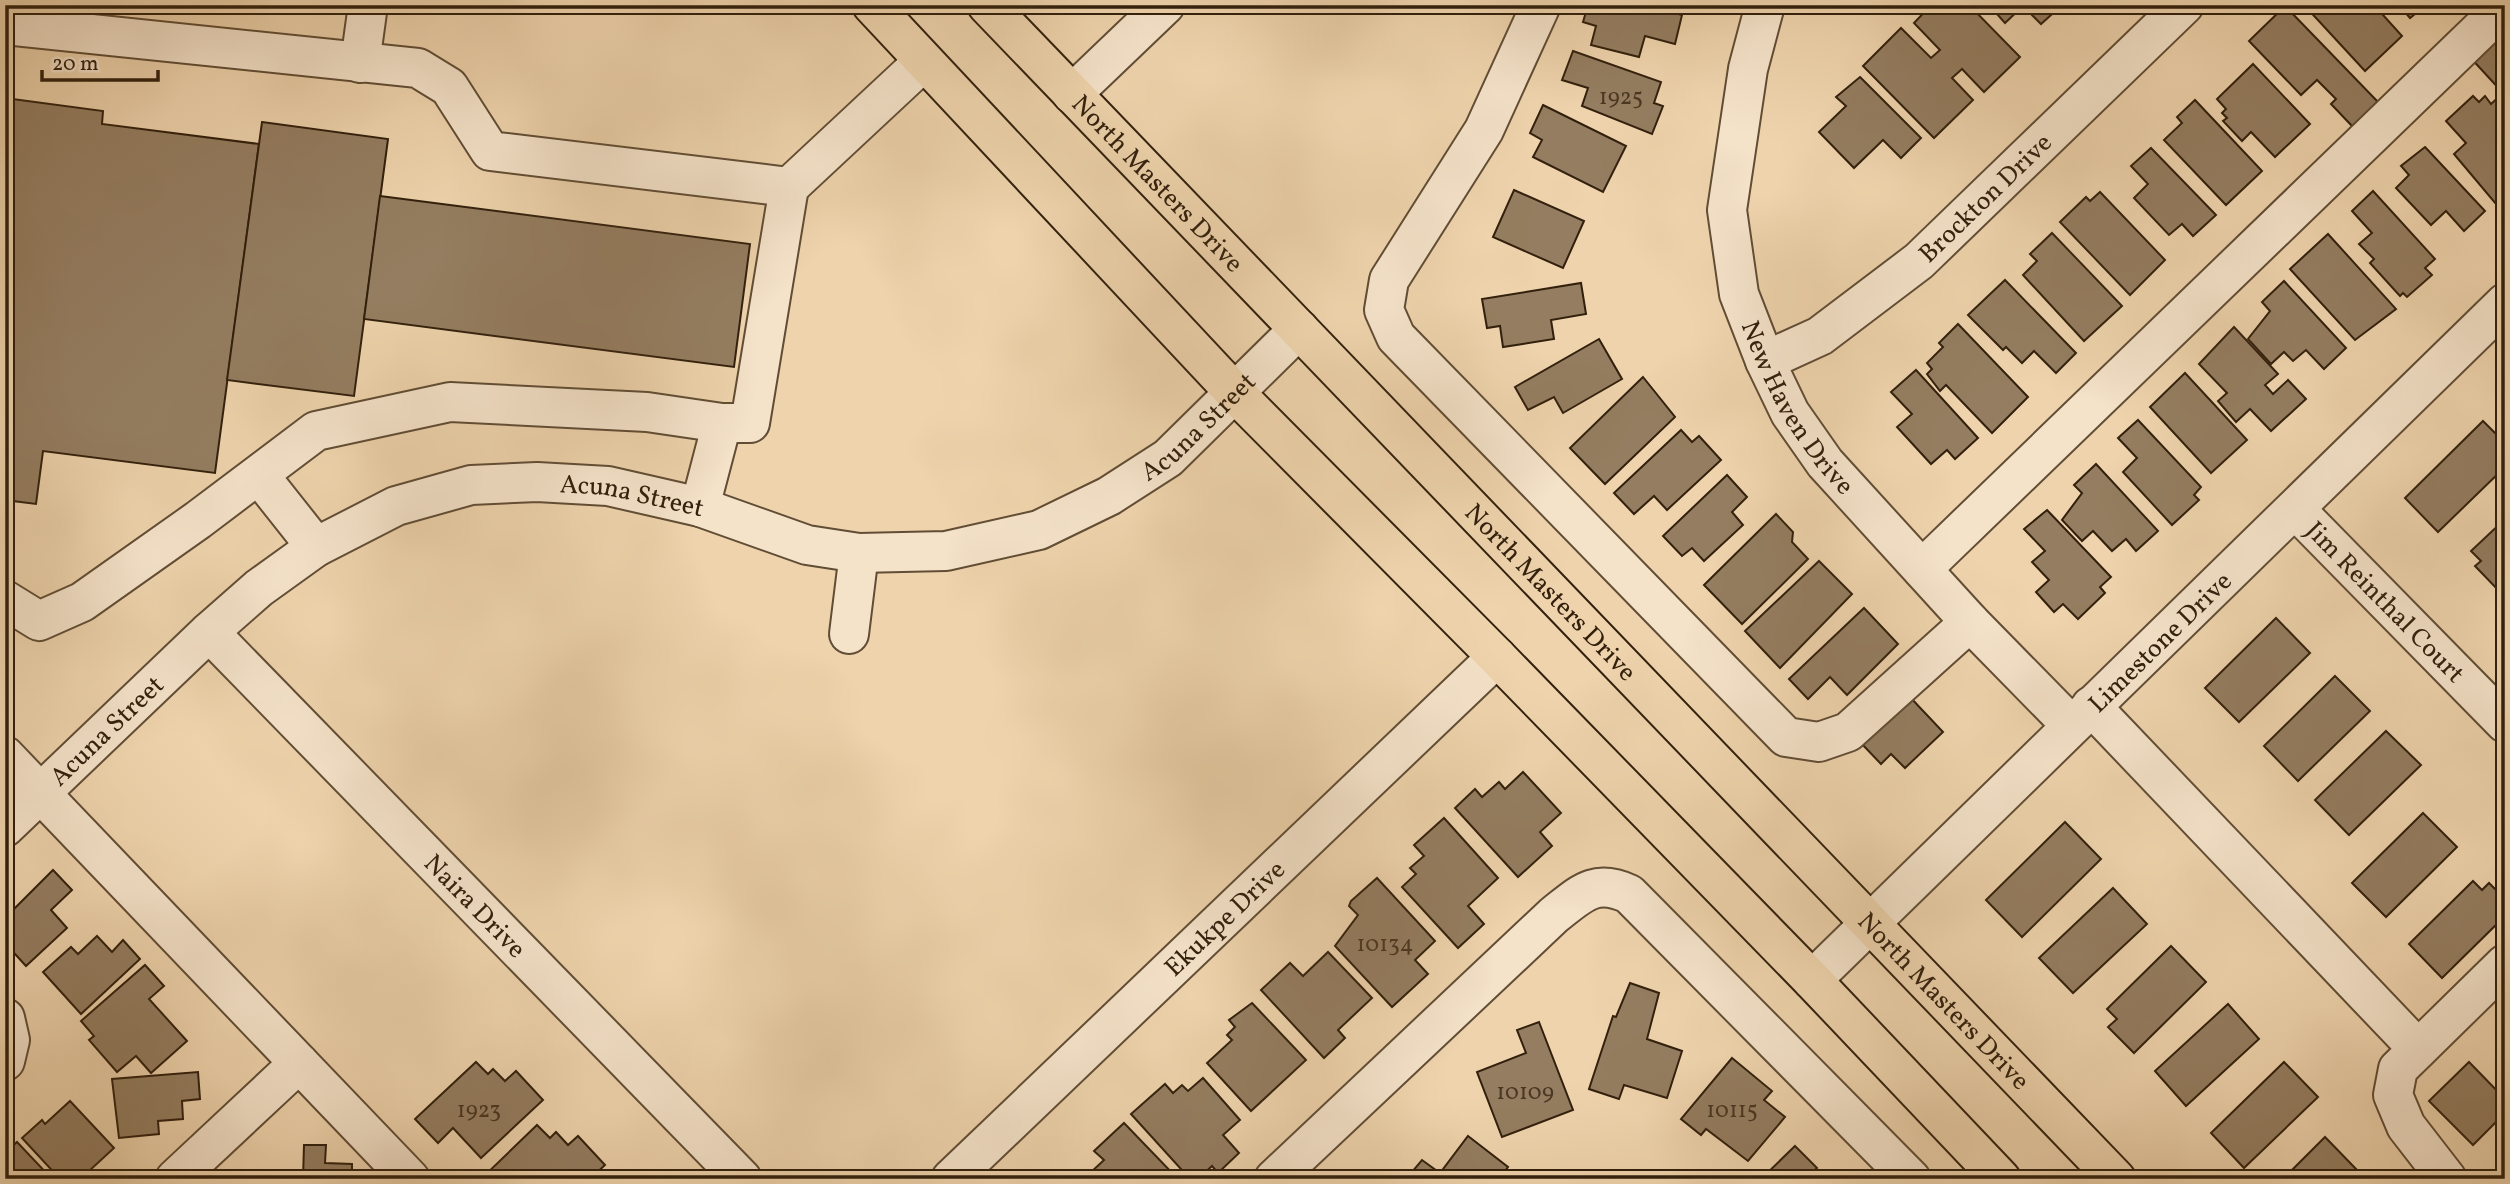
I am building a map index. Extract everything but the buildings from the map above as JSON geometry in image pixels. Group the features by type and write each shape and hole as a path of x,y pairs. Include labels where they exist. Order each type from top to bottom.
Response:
{"main road":[{"path":"872,5 1236,394 1812,980 2001,1179"},
{"name":"North Masters Drive","path":"987,5 2116,1179"}],"street":[{"path":"360,63 368,5"},
{"path":"1072,94 1165,5"},
{"path":"1541,5 1484,130 1389,281 1384,310 1396,337 1786,737 1819,742 1848,732 1970,622"},
{"name":"New Haven Drive","path":"1765,5 1748,69 1727,209 1739,294 1765,361 1790,413 1825,463 1970,622 2081,716 2418,1049"},
{"name":"Brockton Drive","path":"1765,361 1820,335 1919,261 2184,5"},
{"path":"1922,569 2505,6"},
{"path":"5,25 87,19 360,63 418,68 449,87 490,151 789,187"},
{"path":"5,600 39,621 82,602 316,431 450,402 647,412 722,423 750,423 789,187 923,62"},
{"name":"Limestone Drive","path":"1812,980 2504,305"},
{"name":"Acuna Street","path":"5,827 209,632 259,588 316,547 396,506 471,485 537,482 608,486 700,507 807,545 859,554 946,551 1039,530 1109,496 1168,458 1236,394 1299,329"},
{"path":"700,507 722,423"},
{"path":"259,475 316,547"},
{"name":"Jim Reinthal Court","path":"2296,510 2505,723"},
{"path":"849,634 859,554"},
{"name":"Naira Drive","path":"209,632 742,1179"},
{"name":"Ekukpe Drive","path":"951,1179 1497,657"},
{"path":"5,756 410,1179"},
{"path":"1274,1179 1554,915 1584,891 1612,886 1629,894 1911,1179"},
{"path":"2447,1179 2406,1126 2393,1096 2398,1069 2505,964"},
{"path":"5,1018 10,1040 5,1061"},
{"path":"175,1179 299,1063"}]}
